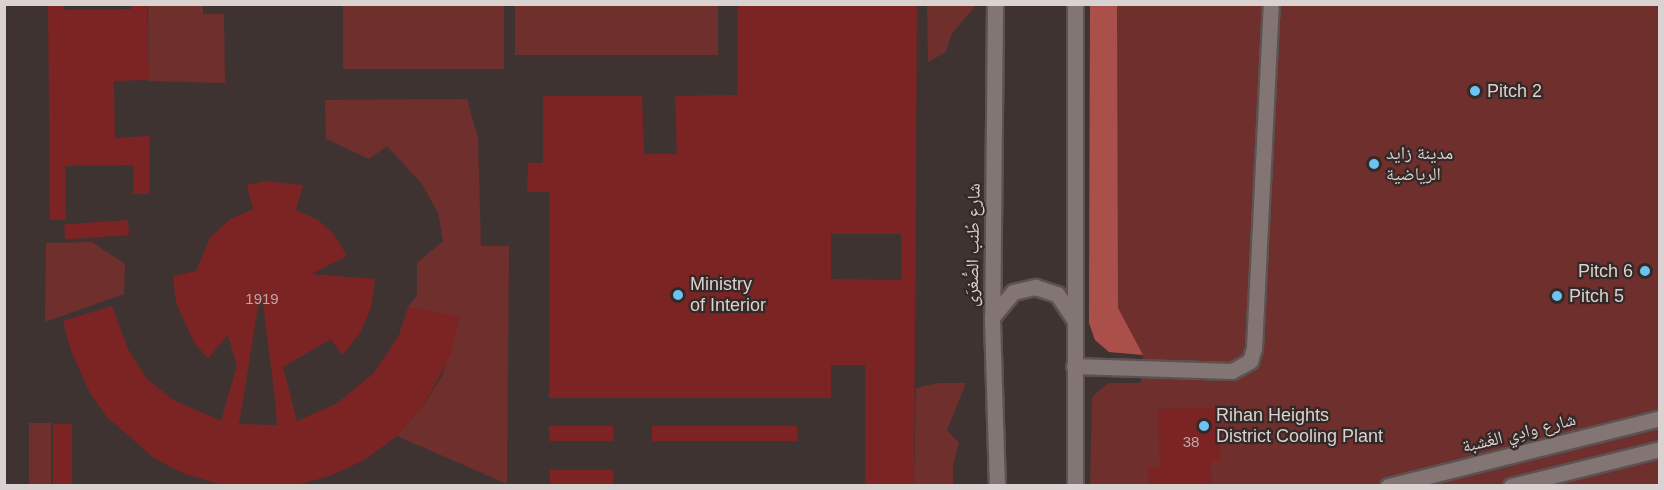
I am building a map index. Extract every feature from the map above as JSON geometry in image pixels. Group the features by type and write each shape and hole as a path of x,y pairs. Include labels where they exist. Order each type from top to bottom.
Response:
{"street":[{"name":"شارع طُنب الصُّغرَى","path":"995,4 992,319 997,486"},
{"path":"1075,4 1075,486"},
{"path":"1074,366 1232,371 1251,361 1254,348 1271,4"},
{"path":"992,319 1003,299 1012,292 1035,287 1057,294 1072,312 1075,323"},
{"name":"شارع وادِي الغَشبة","path":"1388,486 1659,418"},
{"path":"1511,486 1659,449"}],"shaded area":[{"path":"148,5 203,5 203,14 224,14 225,83 149,81"},
{"path":"343,5 504,5 504,69 343,69"},
{"path":"515,5 718,5 718,55 515,55"},
{"path":"927,5 976,5 951,35 946,52 928,62"},
{"name":"مدينة زايد الرياضية","path":"1090,5 1659,5 1659,485 1090,485 1092,397 1108,383 1141,383 1143,355 1109,352 1095,340 1089,323"},
{"path":"1090,5 1117,5 1118,308 1143,355 1109,352 1095,340 1089,323"},
{"path":"467,99 478,138 481,246 509,246 507,484 397,436 424,405 442,376 460,318 408,307 417,295 417,263 443,241 438,213 422,184 387,146 369,159 326,139 325,100"},
{"path":"92,242 125,264 124,294 45,322 46,243"},
{"path":"938,383 966,383 947,430 959,443 953,465 953,485 914,486 916,388"},
{"path":"29,423 51,423 51,485 29,485"}],"building":[{"path":"48,4 63,4 63,10 131,9 131,4 147,4 149,80 114,81 115,138 149,136 149,194 133,194 133,165 65,166 66,220 50,220"},
{"name":"Ministry of Interior","path":"738,4 917,4 914,486 865,486 865,365 831,365 831,398 549,398 549,192 527,192 528,163 543,163 543,96 642,96 644,154 677,154 675,96 737,95","holes":["831,234 901,234 901,280 831,279"]},
{"path":"265,181 303,185 296,210 318,220 333,233 347,256 311,274 375,279 371,308 360,333 342,355 331,339 283,367 297,421 336,404 374,373 399,335 408,307 460,317 451,354 424,405 397,436 364,460 330,476 293,486 223,485 185,474 154,458 107,417 90,393 71,351 63,321 112,306 128,349 147,379 173,400 221,421 237,366 228,335 208,358 195,344 176,303 173,276 196,271 210,238 229,220 253,209 247,185","holes":["261,288 277,425 239,424"]},
{"path":"128,220 129,235 65,239 64,224"},
{"path":"1217,408 1221,461 1210,461 1212,486 1149,486 1148,468 1160,468 1158,409"},
{"path":"53,424 72,424 72,486 53,486"},
{"path":"549,426 613,426 613,441 549,441"},
{"path":"652,426 797,426 797,441 652,441"},
{"path":"550,470 613,470 613,485 550,485"}],"place":[{"name":"Pitch 2","path":"1475,91"},
{"name":"مدينة زايد الرياضية","path":"1374,164"},
{"name":"Pitch 6","path":"1645,271"},
{"name":"Ministry of Interior","path":"678,295"},
{"name":"Pitch 5","path":"1557,296"},
{"name":"Rihan Heights District Cooling Plant","path":"1204,426"}]}
